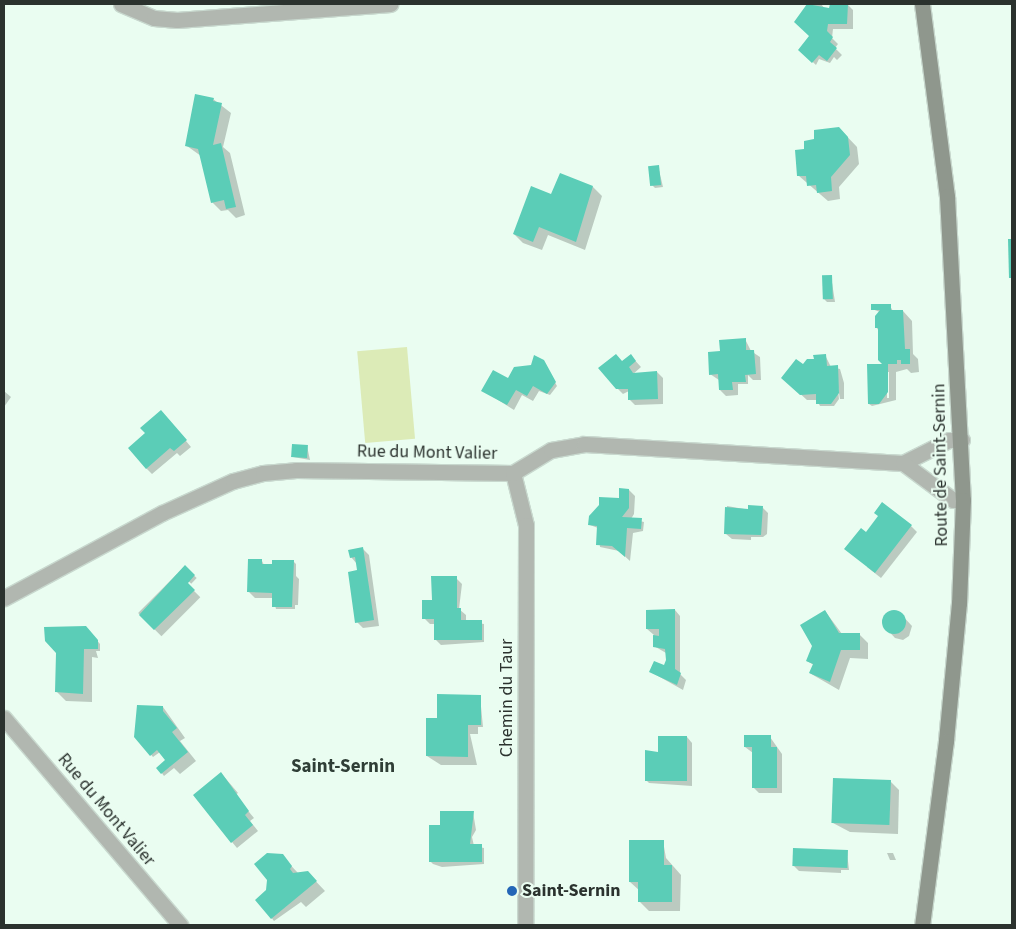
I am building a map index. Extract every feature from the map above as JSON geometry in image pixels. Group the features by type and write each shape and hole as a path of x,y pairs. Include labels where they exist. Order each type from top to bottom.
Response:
{"street":[{"path":"120,4 154,18 177,20 390,4"},
{"name":"Route de Saint-Sernin","path":"922,4 947,196 962,440 963,500 959,603 946,741 922,925"},
{"name":"Rue du Mont Valier","path":"4,598 162,513 233,481 263,473 296,470 513,473 551,450 584,444 903,463 949,440 962,440"},
{"path":"903,463 953,500 963,500"},
{"name":"Chemin du Taur","path":"513,473 526,525 525,925"},
{"name":"Rue du Mont Valier","path":"4,718 180,925"}],"green space":[{"path":"407,347 415,439 365,443 357,351"}],"building":[{"path":"807,4 829,8 830,4 848,4 847,24 828,24 827,31 833,37 830,42 837,48 827,61 819,55 812,63 798,50 809,36 794,22"},
{"path":"195,94 214,98 213,101 222,103 213,145 221,143 236,207 226,209 224,200 211,203 198,149 185,146"},
{"path":"839,127 848,137 850,155 831,177 832,191 817,193 816,185 807,186 806,176 797,176 795,150 804,149 804,141 814,139 814,130"},
{"path":"659,165 661,185 650,186 648,166"},
{"path":"560,173 593,186 576,242 539,227 533,242 513,234 531,186 551,194"},
{"path":"1008,239 1012,239 1012,278 1009,278"},
{"path":"822,275 832,275 833,299 823,299"},
{"path":"871,304 891,304 891,310 903,310 905,349 910,349 910,364 901,364 901,360 897,360 897,364 888,364 888,392 879,404 868,404 867,364 882,364 878,360 878,328 875,328 875,316 880,310 871,310"},
{"path":"746,338 746,350 754,350 756,374 745,375 746,382 732,382 733,390 719,390 718,374 709,375 708,352 720,351 719,340"},
{"path":"616,354 622,361 631,354 636,361 629,367 633,373 657,371 658,399 628,400 628,389 616,389 598,368"},
{"path":"826,354 827,366 838,365 839,393 831,404 816,404 816,394 800,395 781,378 796,359 803,364 807,359 814,359 813,355"},
{"path":"534,355 544,360 556,382 547,394 533,386 527,396 516,390 507,405 481,391 493,370 508,378 514,367 531,365"},
{"path":"161,410 187,440 174,451 170,448 146,469 128,448 145,433 140,428"},
{"path":"292,444 308,445 307,458 291,457"},
{"path":"619,488 629,489 629,508 622,517 642,518 641,529 627,528 625,557 612,546 596,545 597,526 588,525 589,516 599,505 599,497 619,498"},
{"path":"882,502 912,525 875,573 844,549 861,528 866,532 878,516 874,513"},
{"path":"748,505 763,506 761,535 724,534 725,507 748,509"},
{"path":"363,547 374,620 355,623 348,572 357,570 355,557 350,558 348,550"},
{"path":"248,559 262,559 262,564 272,564 272,560 294,560 292,607 272,607 272,593 247,592"},
{"path":"185,565 195,575 188,583 195,590 154,630 139,615"},
{"path":"431,576 457,576 457,608 461,608 461,620 482,620 482,640 434,640 434,619 422,619 422,600 432,600"},
{"path":"675,609 675,669 681,673 677,685 649,672 654,661 664,665 666,660 665,649 653,647 653,635 659,636 659,629 646,629 646,610"},
{"path":"825,610 839,633 860,633 860,650 841,650 830,682 809,673 813,664 806,661 812,646 800,625"},
{"path":"889,610 899,610 906,617 906,627 899,634 889,634 882,627 882,617"},
{"path":"86,626 98,640 98,649 84,649 83,694 55,692 56,653 45,641 44,627"},
{"path":"437,694 481,695 481,725 468,725 468,757 426,756 426,718 437,718"},
{"path":"137,705 163,706 163,711 177,728 172,732 188,752 161,774 156,768 165,760 157,750 150,756 134,737"},
{"path":"744,735 771,735 771,747 777,747 777,788 752,788 752,747 744,747"},
{"path":"658,736 687,736 687,781 645,781 645,750 658,752"},
{"path":"221,772 249,811 245,815 253,825 231,843 193,795"},
{"path":"833,778 891,780 889,825 831,823"},
{"path":"440,811 474,811 470,844 482,844 482,862 429,862 429,825 440,825"},
{"path":"629,840 664,840 664,865 672,865 672,902 638,902 638,882 629,882"},
{"path":"793,848 848,850 847,868 792,866"},
{"path":"267,853 283,854 292,866 290,869 293,873 308,871 317,881 271,919 255,900 266,890 267,880 254,864"}],"place":[{"name":"Saint-Sernin","path":"512,891"}],"district":[{"name":"Saint-Sernin","path":"343,767"}]}
